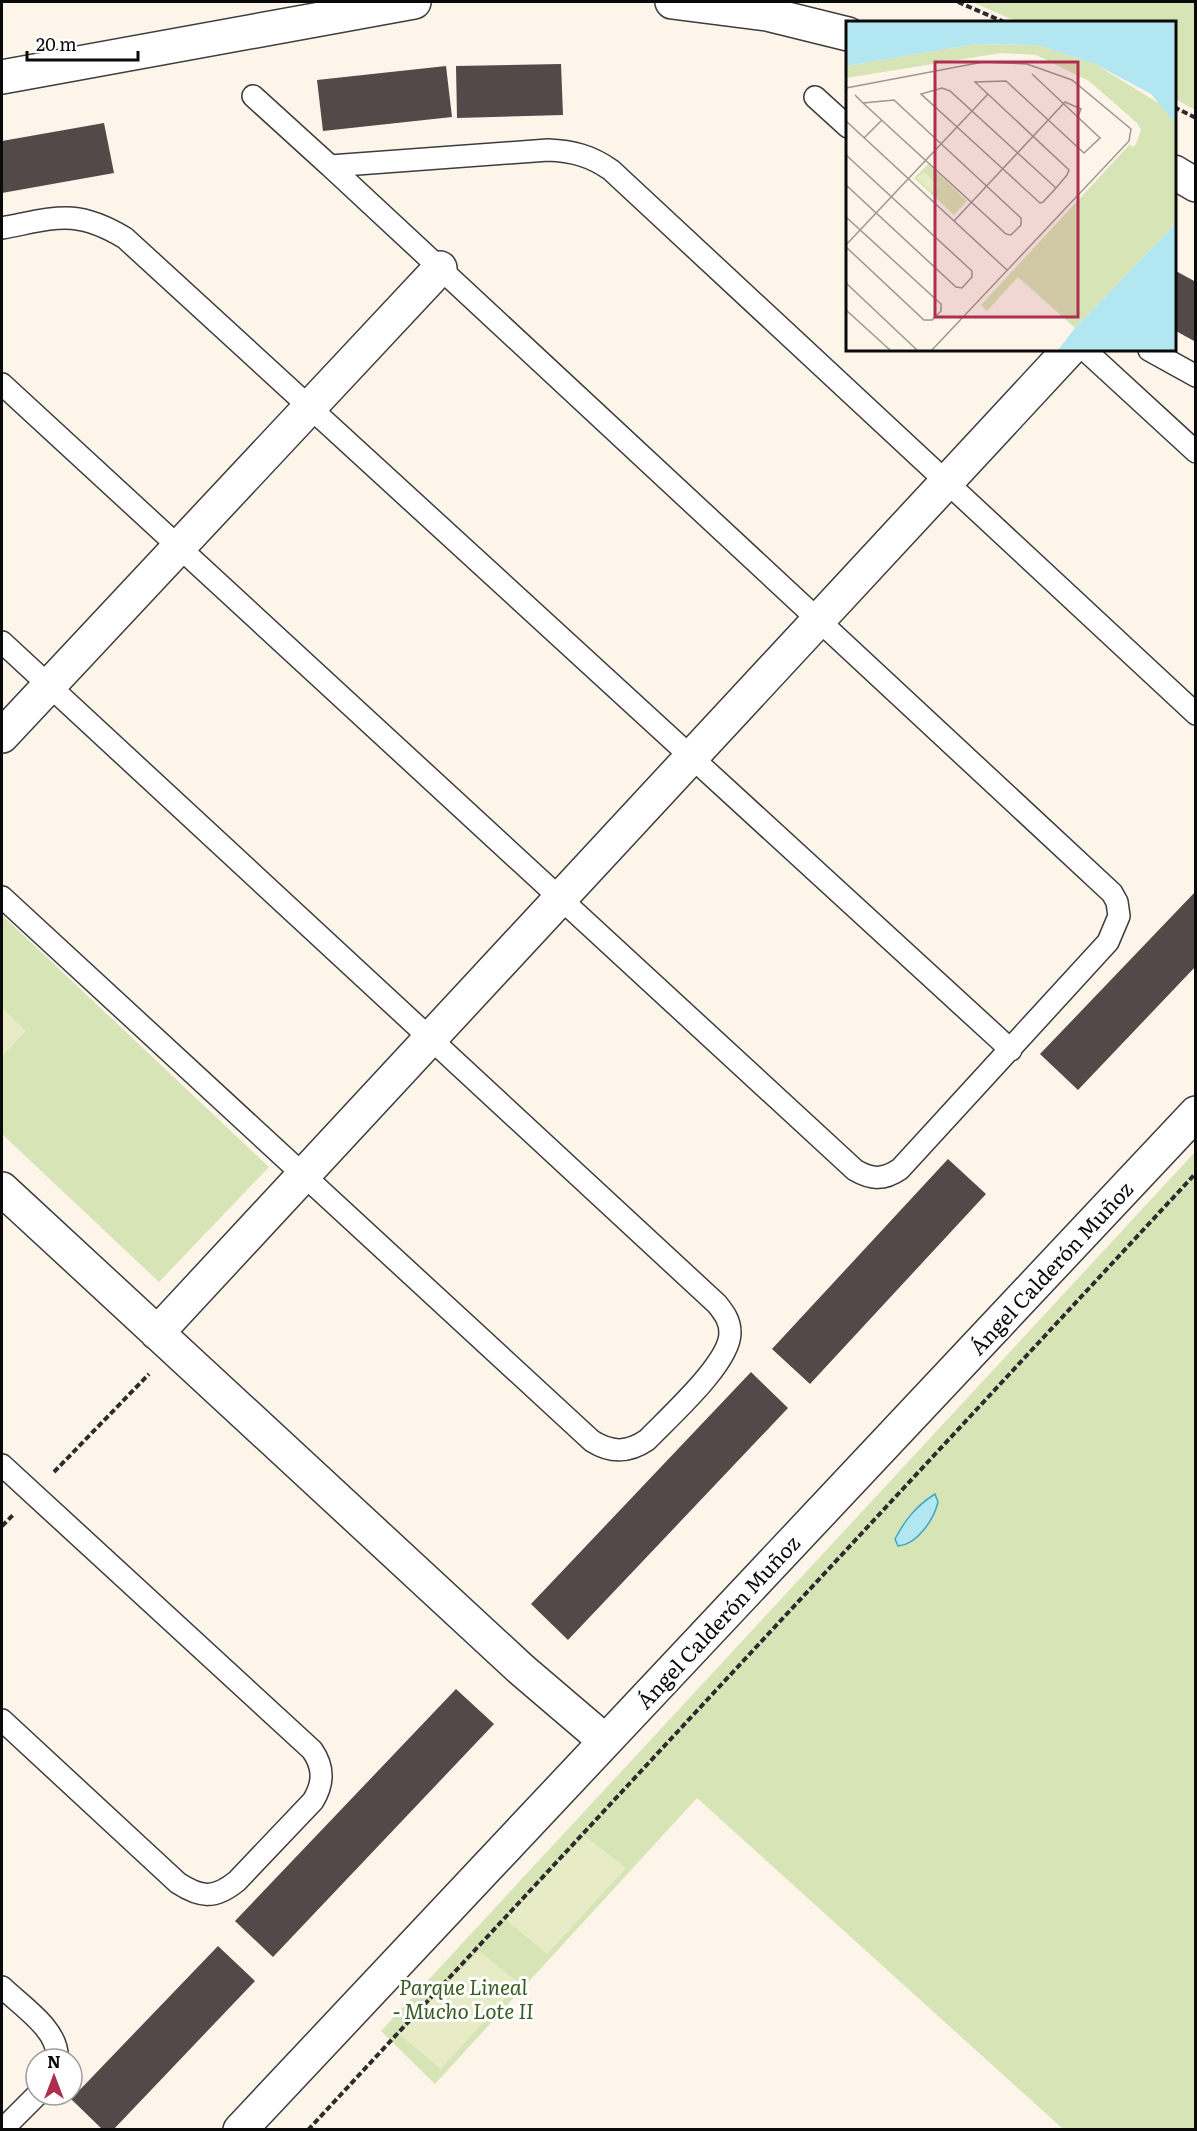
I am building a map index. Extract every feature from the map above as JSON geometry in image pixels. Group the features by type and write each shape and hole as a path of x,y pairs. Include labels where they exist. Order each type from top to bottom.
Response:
{"street":[{"path":"2,77 414,2"},
{"path":"672,2 767,14 846,34"},
{"path":"1176,173 1196,185"},
{"path":"2,736 440,268"},
{"path":"165,1341 304,1174 1068,351"},
{"name":"Ángel Calderón Muñoz","path":"240,2130 604,1740 1196,1113"},
{"path":"2,1189 522,1670 604,1740"}],"lane":[{"path":"2,384 855,1170 866,1177 877,1179 900,1169 1108,942 1119,915 1117,902 1112,893 253,96"},
{"path":"815,97 846,125"},
{"path":"330,166 548,150 569,151 593,157 611,170 1196,714"},
{"path":"2,228 77,217 101,224 125,238 1011,1050"},
{"path":"1086,351 1196,452"},
{"path":"1151,351 1196,376"},
{"path":"2,642 717,1304 728,1318 730,1333 721,1361 647,1440 635,1448 605,1449 592,1441 2,897"},
{"path":"2,1465 312,1750 320,1760 320,1789 313,1801 224,1892 211,1895 194,1894 178,1883 2,1720"},
{"path":"2,1987 46,2029 53,2039 55,2047"},
{"path":"2,2130 25,2107"}],"path":[{"path":"958,2 1002,21"},
{"path":"1176,108 1196,118"},
{"path":"308,2130 1196,1173"},
{"path":"2,1526 33,1494 165,1341"}],"green space":[{"path":"972,2 1195,2 1195,110 1176,100 1176,21 1016,21"},
{"path":"2,915 269,1167 159,1282 2,1134"},
{"path":"2,1008 26,1031 2,1056"},
{"name":"Parque Lineal - Mucho Lote II","path":"1195,1152 1195,2129 1063,2129 697,1798 435,2084 381,2031"},
{"path":"585,1836 626,1868 547,1954 505,1919"},
{"name":"Parque Lineal - Mucho Lote II","path":"479,1951 519,1983 441,2069 399,2034"}],"water":[{"path":"935,1494 938,1502 929,1523 912,1541 898,1546 895,1539 907,1520 922,1503"}],"building":[{"path":"561,64 563,115 457,118 456,66"},
{"path":"446,66 452,117 323,131 317,80"},
{"path":"104,123 114,173 2,193 2,141"},
{"path":"1176,271 1196,282 1196,342 1176,331"},
{"path":"1196,891 1196,966 1078,1090 1040,1054"},
{"path":"948,1159 986,1194 810,1384 772,1349"},
{"path":"751,1372 788,1408 568,1640 531,1604"},
{"path":"456,1689 494,1724 273,1957 235,1921"},
{"path":"218,1946 255,1981 113,2130 103,2130 79,2107 84,2107 84,2085"}]}
